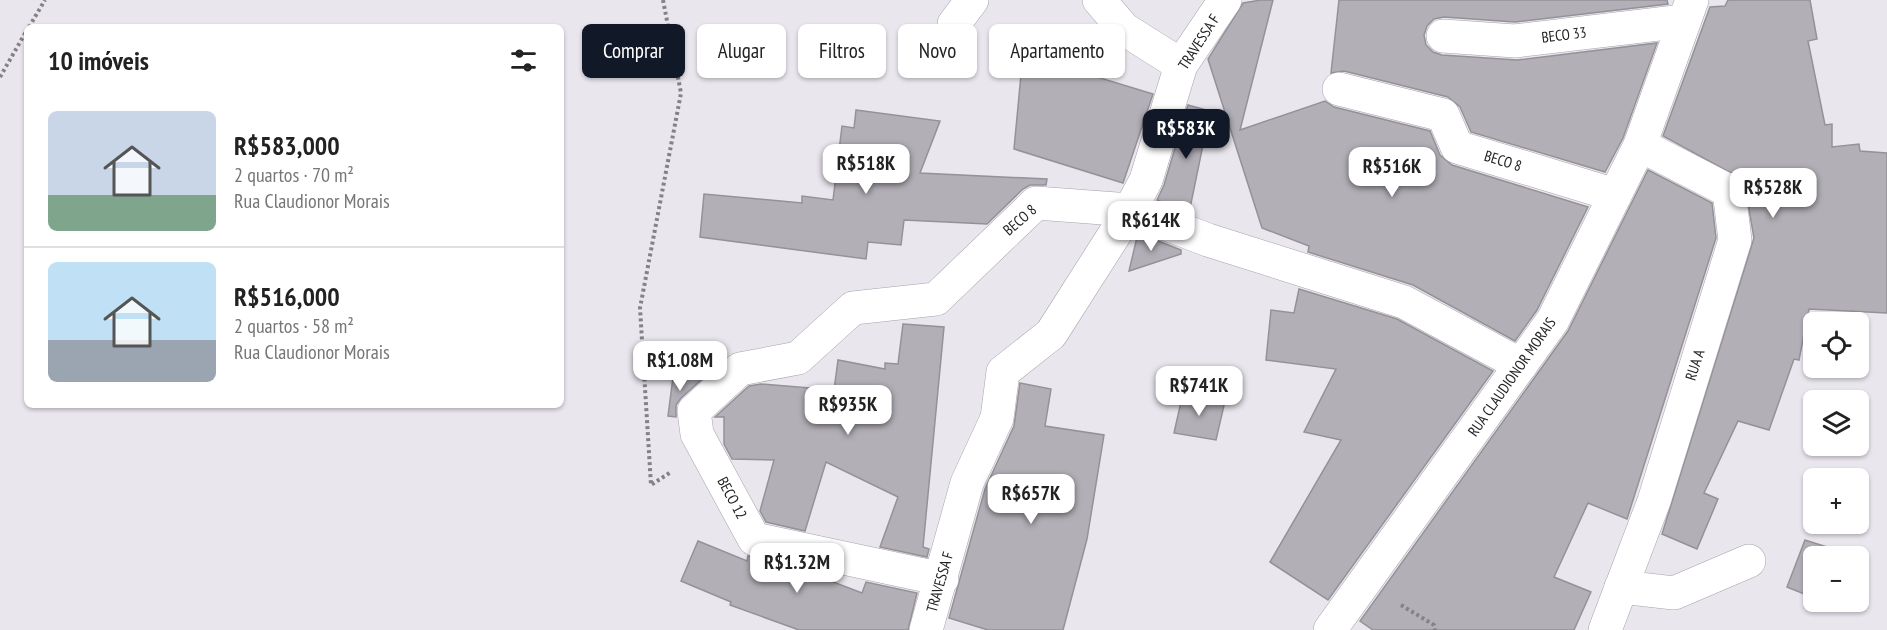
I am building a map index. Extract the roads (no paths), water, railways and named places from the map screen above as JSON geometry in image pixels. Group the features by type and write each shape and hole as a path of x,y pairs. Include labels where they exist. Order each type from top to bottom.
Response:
{"street":[{"path":"1099,0 1124,29 1181,65"},
{"name":"TRAVESSA F","path":"927,630 967,483 997,418 1003,372 1051,334 1130,210 1146,180 1181,65 1225,0"},
{"name":"BECO 33","path":"1443,36 1515,41 1688,11"},
{"name":"RUA CLAUDIONOR MORAIS","path":"1330,630 1554,320 1640,145 1688,11"},
{"name":"BECO 8","path":"1339,89 1443,115 1457,147 1615,195"},
{"name":"RUA A","path":"1605,630 1654,501 1735,240 1729,191 1640,145"},
{"name":"BECO 8","path":"694,411 740,369 798,358 852,308 936,298 1036,203 1130,210 1208,240 1404,302 1521,365"},
{"name":"BECO 12","path":"694,411 697,434 754,540 942,579"},
{"path":"1621,587 1674,592 1749,561"}]}
